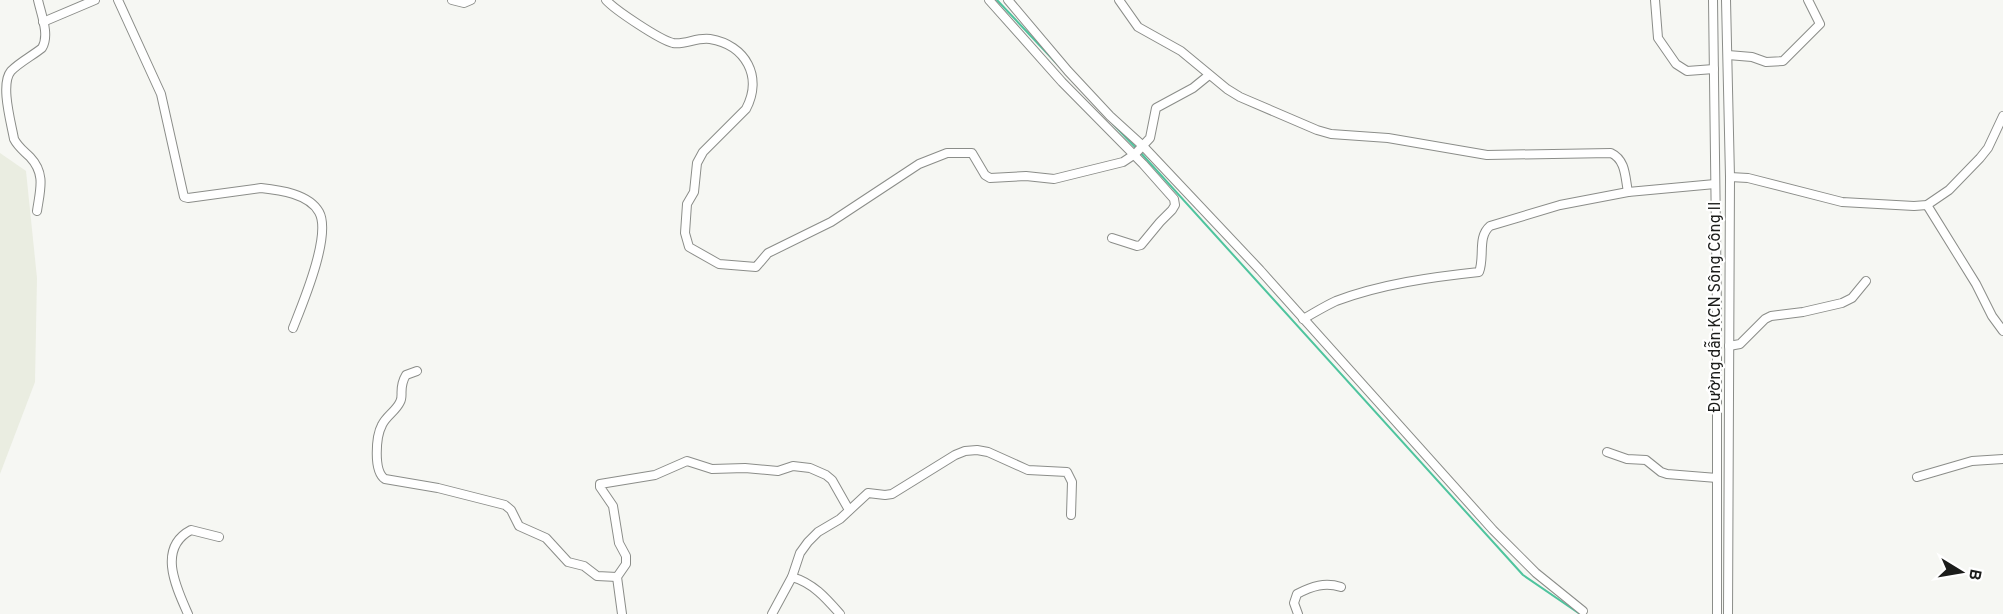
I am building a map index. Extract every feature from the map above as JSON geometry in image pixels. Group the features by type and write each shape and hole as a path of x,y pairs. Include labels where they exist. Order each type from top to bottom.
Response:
{"street":[{"path":"37,211 41,173 14,139 4,89 5,79 10,72 42,48 45,43 38,0"},
{"path":"43,22 95,0"},
{"path":"118,0 158,86 184,196 188,198 261,188 272,189 297,195 321,214 321,241 315,269 292,328"},
{"path":"452,0 464,3 471,0"},
{"path":"606,0 666,40 677,44 700,39 723,43 735,49 750,68 753,89 746,109 703,152 697,163 694,192 687,204 685,233 691,249 724,265 756,267 768,253 831,222 919,164 947,153 972,153 985,175 990,178 1026,176 1048,179 1118,164 1138,151 1152,133 1156,108 1193,88 1209,75"},
{"path":"989,0 1062,82 1138,151 1303,320 1493,530 1536,573 1583,613"},
{"path":"1008,0 1068,71 1110,116 1138,151 1143,164 1174,198 1175,205 1172,210 1141,245 1137,246 1112,238"},
{"path":"1655,0 1658,38 1676,64 1687,71 1714,69"},
{"name":"Đường dẫn KCN Sông Công II","path":"1713,0 1717,313 1717,614"},
{"name":"Đường dẫn KCN Sông Công II","path":"1726,0 1730,177 1728,614"},
{"path":"1728,55 1752,57 1766,62 1783,61 1820,24 1808,0"},
{"path":"1123,2 1138,27 1181,51 1240,97 1317,130 1331,134 1388,138 1487,155 1611,153 1619,156 1623,163 1628,192"},
{"path":"1730,177 1748,178 1842,202 1927,205 1949,190 1980,158 1988,148 2003,116"},
{"path":"1303,320 1336,301 1375,289 1479,272 1482,265 1484,231 1490,226 1560,205 1628,192 1715,184"},
{"path":"1927,205 2003,331"},
{"path":"1729,346 1740,344 1768,318 1842,303 1852,298 1866,281"},
{"path":"1717,313 1729,313"},
{"path":"417,371 406,375 403,380 400,402 381,426 377,450 378,470 381,476 505,504 511,510 519,526 546,537 565,560 584,566 597,576 617,577"},
{"path":"772,614 792,577 800,552 818,532 868,493 889,495 955,455 977,450 988,452 1028,470 1067,472 1072,482 1071,515"},
{"path":"1607,452 1627,459 1646,460 1667,474 1717,478"},
{"path":"1917,477 1972,460 2003,459"},
{"path":"622,614 617,577 626,564 626,556 619,543 613,506 600,484 655,475 687,461 712,469 745,468 778,471 799,466 819,471 832,480 849,510"},
{"path":"188,614 170,566 175,549 182,535 191,530 219,537"},
{"path":"792,577 804,581 819,592 840,614"},
{"path":"1298,614 1294,603 1297,594 1322,584 1341,587"}],"shaded area":[{"path":"0,153 26,171 37,278 35,382 0,474"}],"waterway":[{"path":"997,0 1060,67"},
{"path":"1113,124 1136,148"},
{"path":"1140,152 1523,575 1580,614"}]}
